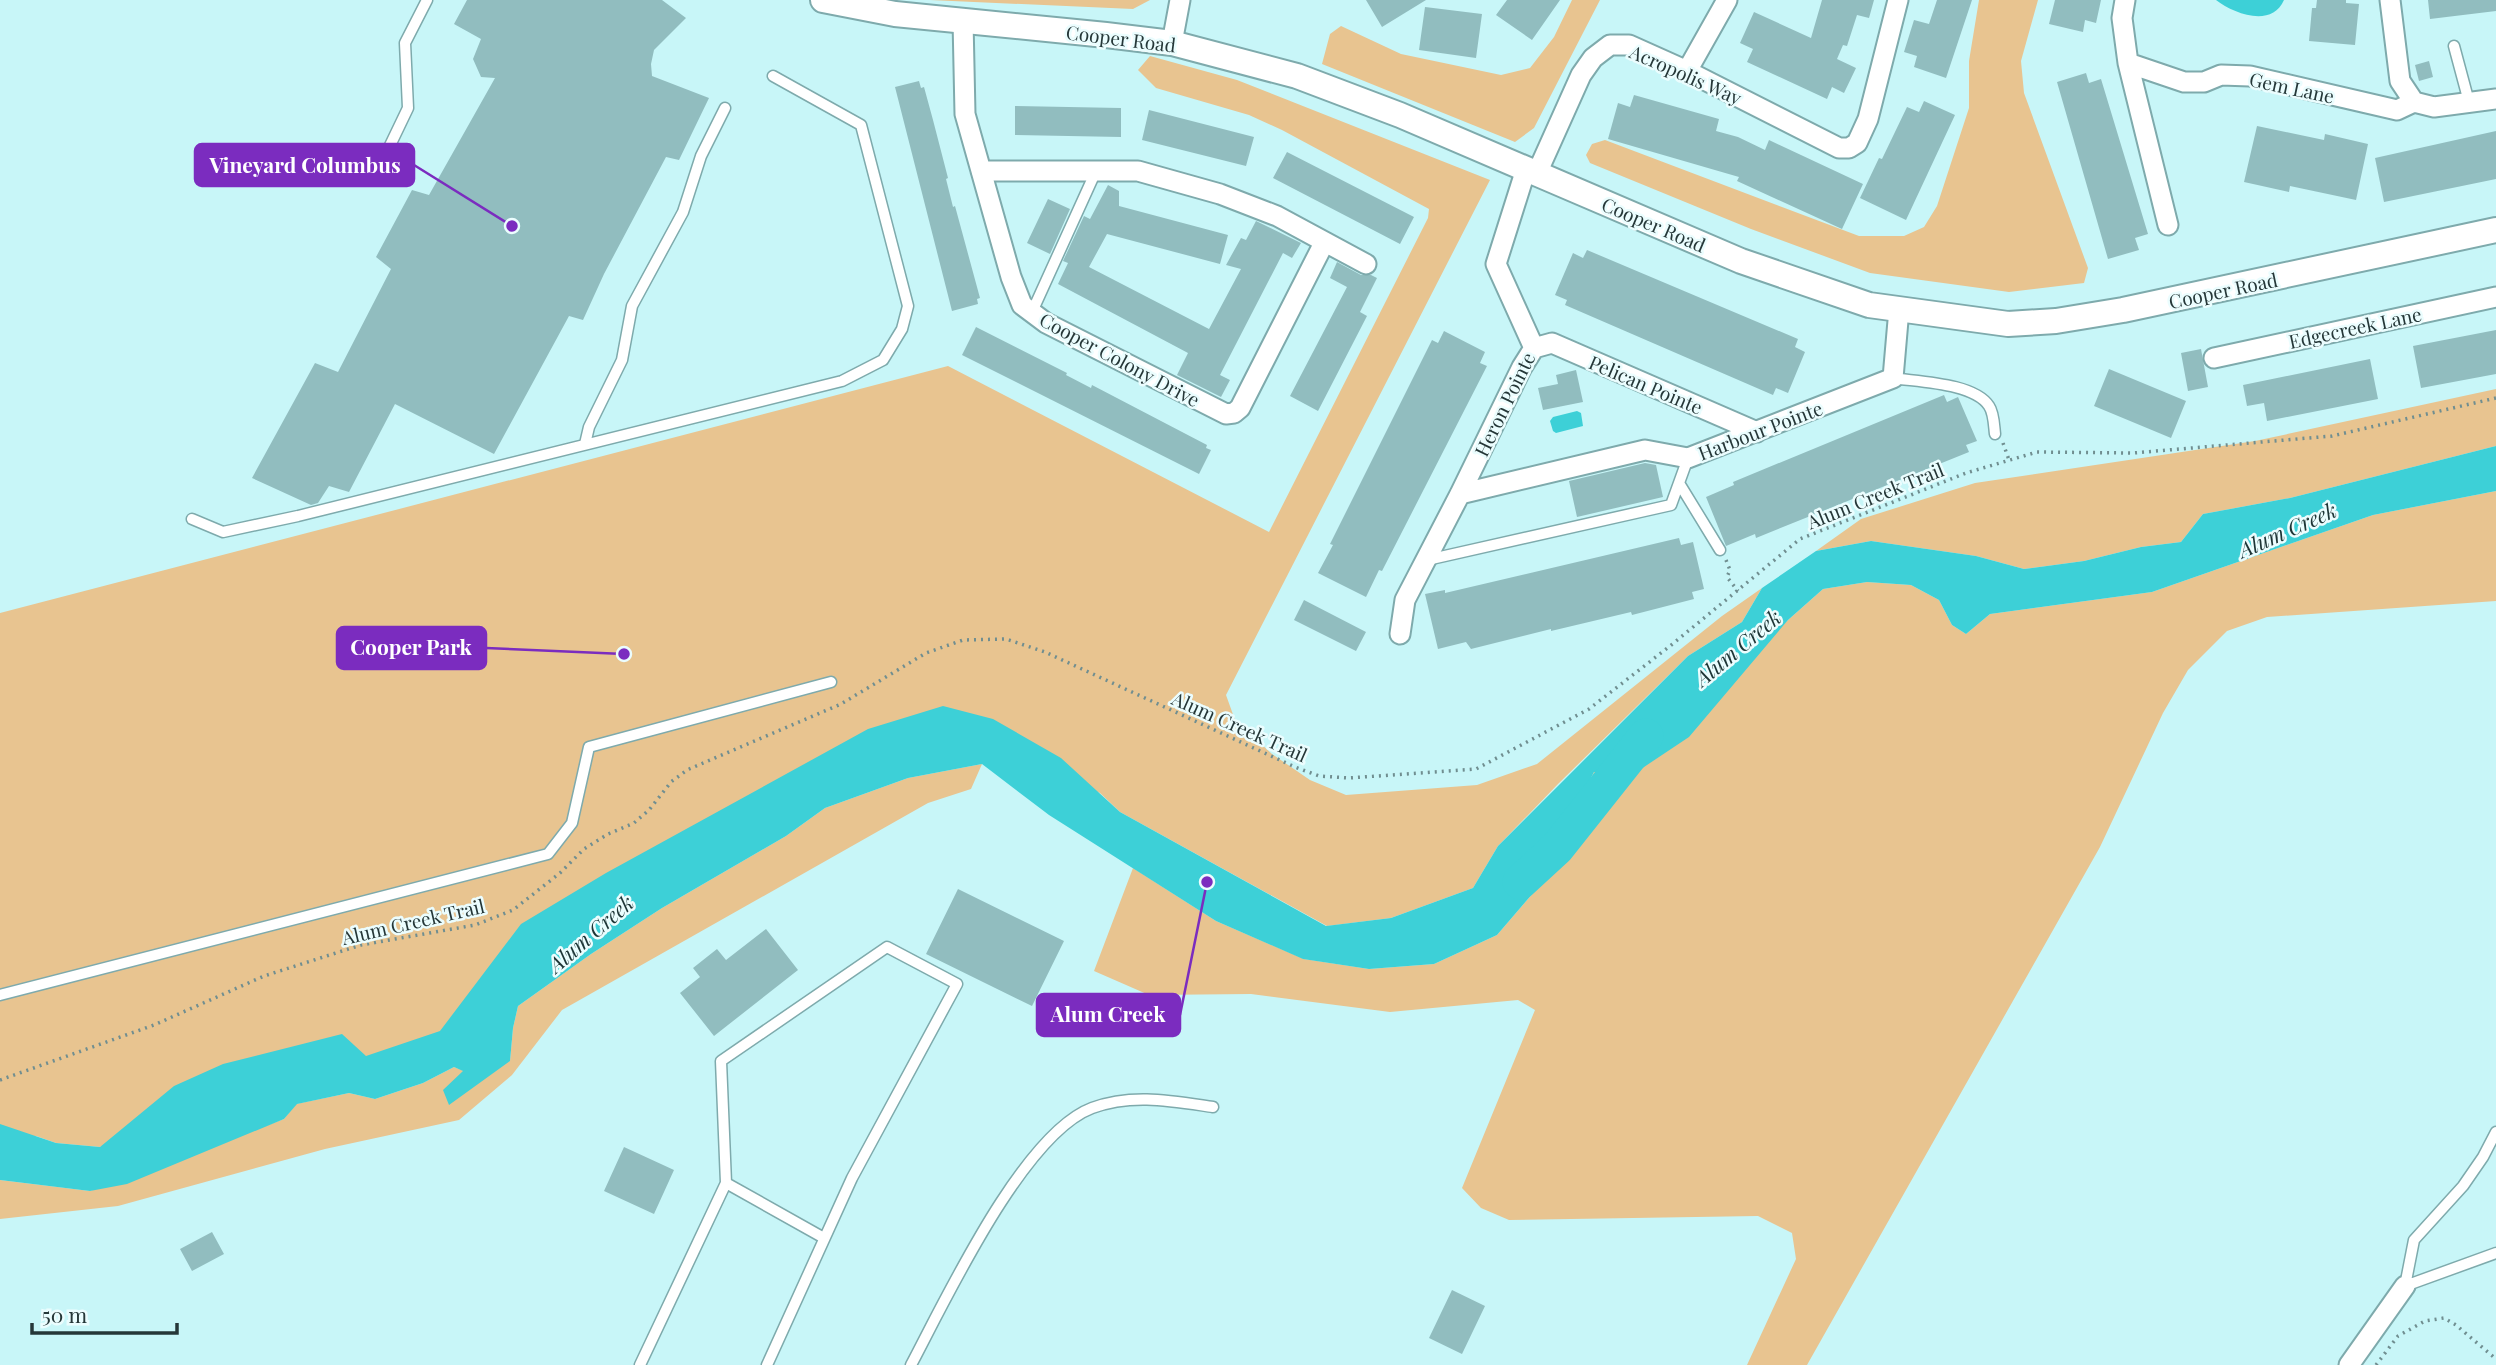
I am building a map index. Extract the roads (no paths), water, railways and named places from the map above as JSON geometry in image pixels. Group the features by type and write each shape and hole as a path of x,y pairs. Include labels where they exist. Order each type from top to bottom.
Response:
{"street":[{"name":"Cooper Road","path":"823,0 895,14 1171,43 1297,76 1400,115 1741,261 1869,305 2008,324 2056,321 2282,278 2496,230"},
{"path":"1171,43 1180,0"},
{"path":"1686,71 1727,0"},
{"name":"Acropolis Way","path":"1531,171 1581,75 1593,58 1610,45 1629,46 1686,71 1839,148 1849,148 1857,142 1868,120 1898,0"},
{"path":"2125,0 2122,18 2128,63 2168,225"},
{"path":"2390,0 2400,81 2414,102"},
{"name":"Cooper Colony Drive","path":"963,20 965,114 1011,277 1022,305 1046,323 1226,414 1234,413 1240,408 1324,243"},
{"name":"Gem Lane","path":"2128,63 2184,82 2203,82 2221,75 2250,76 2397,110 2414,102 2434,107 2496,99"},
{"path":"981,172 1138,171 1220,194 1277,215 1366,264"},
{"name":"Heron Pointe","path":"1400,634 1405,600 1521,367 1534,348 1496,264 1531,171"},
{"name":"Edgecreek Lane","path":"2214,358 2496,297"},
{"path":"1894,378 1899,309"},
{"name":"Pelican Pointe","path":"1534,348 1552,344 1757,432"},
{"name":"Harbour Pointe","path":"1460,494 1645,450 1688,458 1894,378"},
{"path":"2349,1365 2405,1286"}],"lane":[{"path":"384,158 408,108 405,43 427,0"},
{"path":"2454,46 2469,102"},
{"path":"192,519 223,533 842,380 883,360 902,329 908,306 861,125 772,76"},
{"path":"584,444 589,427 622,360 632,306 683,212 701,156 725,108"},
{"path":"1032,312 1097,171"},
{"path":"1894,378 1976,393 1990,407 1995,434"},
{"path":"1426,561 1671,505 1688,458"},
{"path":"1679,483 1720,550"},
{"path":"0,995 548,854 572,822 589,747 831,682"},
{"path":"640,1365 726,1183 721,1061 887,947 957,984 852,1178 766,1365"},
{"path":"911,1365 1007,1194 1037,1151 1063,1126 1090,1108 1125,1099 1163,1099 1213,1107"},
{"path":"2405,1286 2414,1240 2463,1186 2496,1132"},
{"path":"726,1183 824,1238"},
{"path":"2405,1286 2496,1253"}],"water":[{"path":"2216,0 2284,0 2271,14 2252,16 2233,10"},
{"path":"1577,411 1581,413 1583,426 1556,433 1553,431 1550,421 1553,417"},
{"path":"2496,446 2496,491 2373,515 2152,592 1990,614 1966,634 1952,625 1939,600 1911,585 1867,582 1823,589 1788,620 1689,737 1635,773 1594,772 1534,892 1497,935 1434,964 1369,969 1303,959 1216,921 1049,815 982,764 908,778 825,808 786,836 662,908 518,1006 510,1061 449,1105 443,1090 463,1071 454,1067 423,1083 375,1099 349,1093 297,1104 284,1119 127,1184 90,1191 0,1180 0,1124 56,1143 100,1147 174,1086 223,1064 342,1034 366,1056 440,1031 521,924 606,873 868,729 943,706 993,719 1061,758 1120,812 1326,926 1391,918 1473,888 1498,846 1688,656 1742,622 1762,588 1816,551 1871,541 1976,556 2024,569 2084,561 2141,547 2181,542 2203,514 2290,498"}],"waterway":[{"name":"Alum Creek","path":"1520,882 1557,848 1646,736"}],"place":[{"name":"Vineyard Columbus","path":"512,226"},
{"name":"Cooper Park","path":"624,654"},
{"name":"Alum Creek","path":"1207,882"}]}
